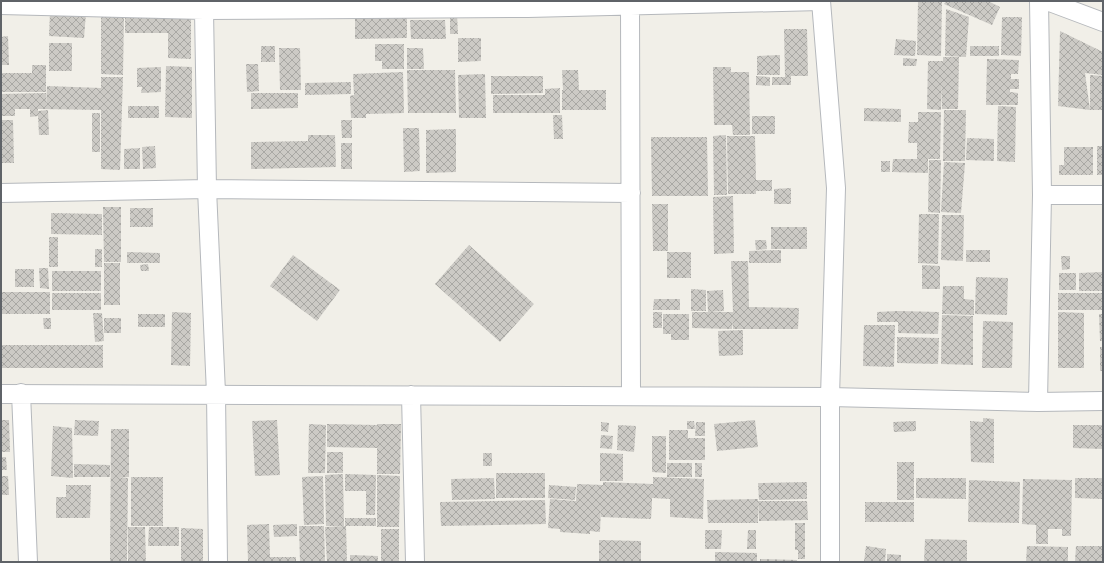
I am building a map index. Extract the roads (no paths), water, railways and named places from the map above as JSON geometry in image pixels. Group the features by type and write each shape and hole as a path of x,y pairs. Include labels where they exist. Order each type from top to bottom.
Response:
{"street":[{"path":"1,5 204,10 425,4 528,8 821,1 836,188 830,397 830,562"},
{"path":"1038,402 1042,195 1039,1"},
{"path":"1047,1 1103,22"},
{"path":"630,5 631,396"},
{"path":"204,10 207,189 216,393 218,562"},
{"path":"1,193 207,189 631,193"},
{"path":"1042,195 1103,195"},
{"path":"21,393 28,562"},
{"path":"1,394 216,393 830,397 1038,402 1103,401"},
{"path":"411,395 415,562"}]}
